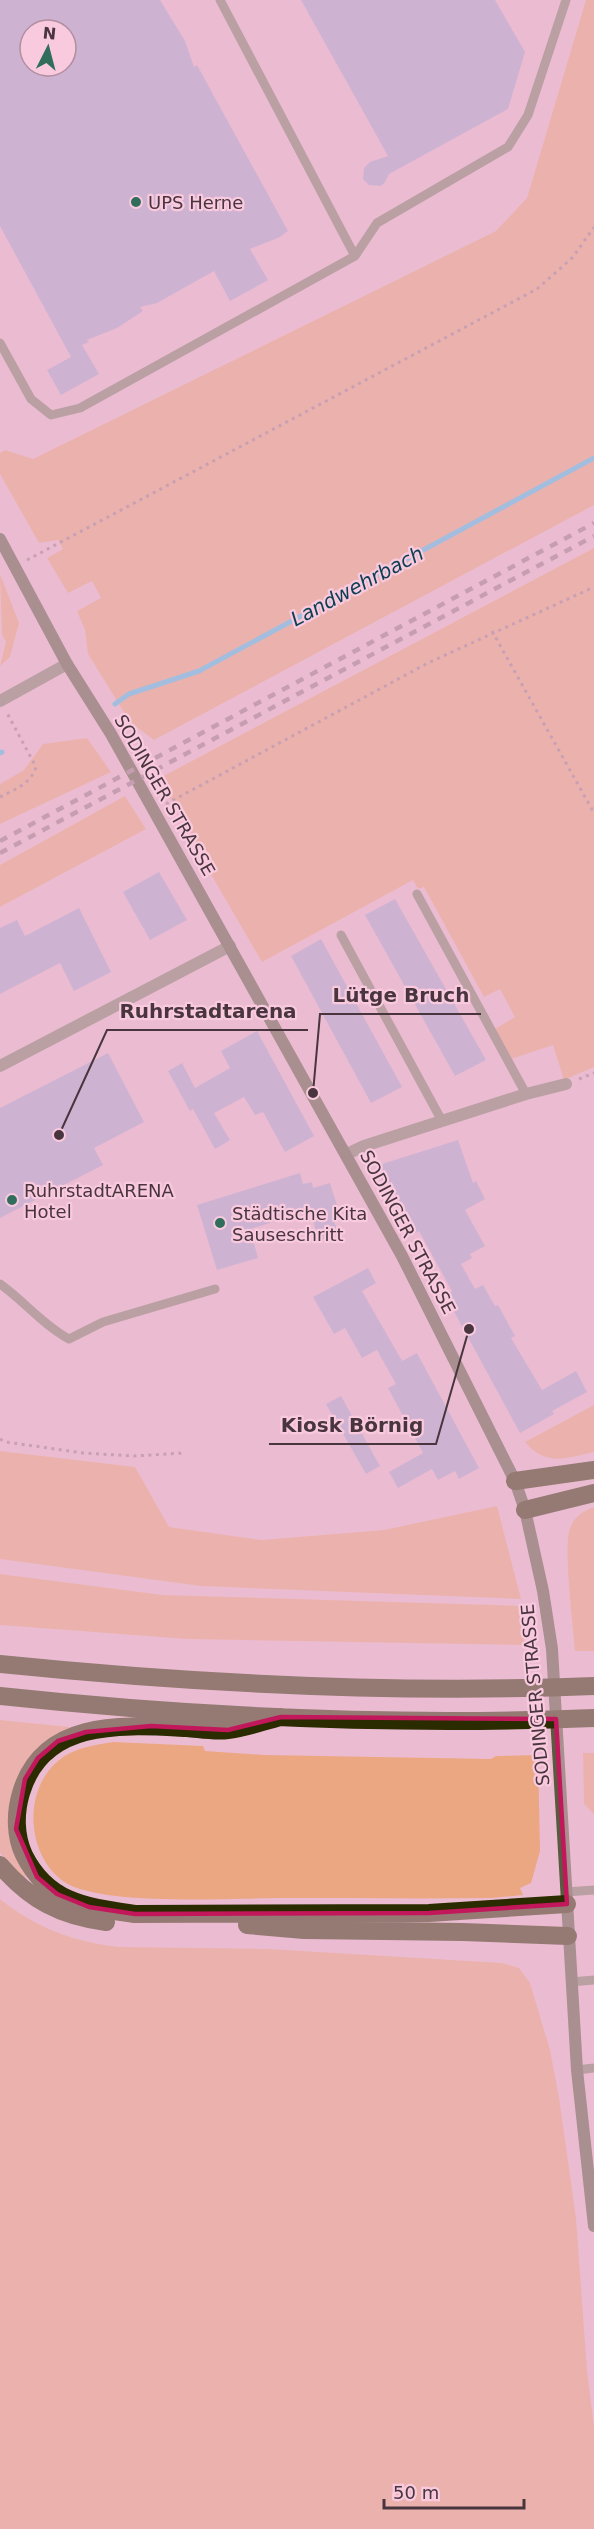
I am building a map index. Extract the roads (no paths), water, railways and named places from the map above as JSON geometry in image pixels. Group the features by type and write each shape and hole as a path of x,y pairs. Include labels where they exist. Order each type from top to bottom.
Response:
{"highway":[{"path":"515,1481 594,1470"},
{"path":"525,1510 594,1493"},
{"path":"0,1664 159,1679 297,1686 533,1688 586,1686"},
{"path":"0,1696 161,1711 281,1717 413,1721 588,1718"},
{"path":"281,1717 228,1730 151,1726 120,1727 86,1732 58,1741 38,1758 25,1779 18,1804 16,1829 23,1853 37,1877 57,1894 89,1907 135,1914 429,1913 566,1898"},
{"path":"0,1865 24,1890 55,1910 85,1919 116,1923 261,1925 304,1930 568,1936"}],"street":[{"name":"SODINGER STRASSE","path":"0,539 67,664 111,734 347,1154 402,1256 515,1481 525,1510 543,1591 552,1649 577,2070 594,2226"},
{"path":"3,706 67,664"},
{"path":"0,1066 230,946"},
{"path":"347,1154 364,1146 566,1083"}],"lane":[{"path":"220,0 355,256"},
{"path":"0,343 31,399 51,415 80,408 355,256 377,223 507,147 528,115 566,0"},
{"path":"417,894 526,1094"},
{"path":"341,935 442,1121"},
{"path":"0,1284 19,1297 55,1332 69,1339 103,1322 215,1289"},
{"path":"566,1898 594,1890"},
{"path":"571,1982 594,1980"},
{"path":"577,2070 594,2068"}],"waterway":[{"name":"Landwehrbach","path":"115,704 129,694 199,671 594,458"}],"railway":[{"path":"0,841 594,523"},
{"path":"0,853 594,536"}],"place":[{"name":"UPS Herne","path":"136,202"},
{"name":"Lütge Bruch","path":"313,1093"},
{"name":"Ruhrstadtarena","path":"59,1135"},
{"name":"RuhrstadtARENA Hotel","path":"12,1200"},
{"name":"Städtische Kita Sauseschritt","path":"220,1223"},
{"name":"Kiosk Börnig","path":"469,1329"}]}
